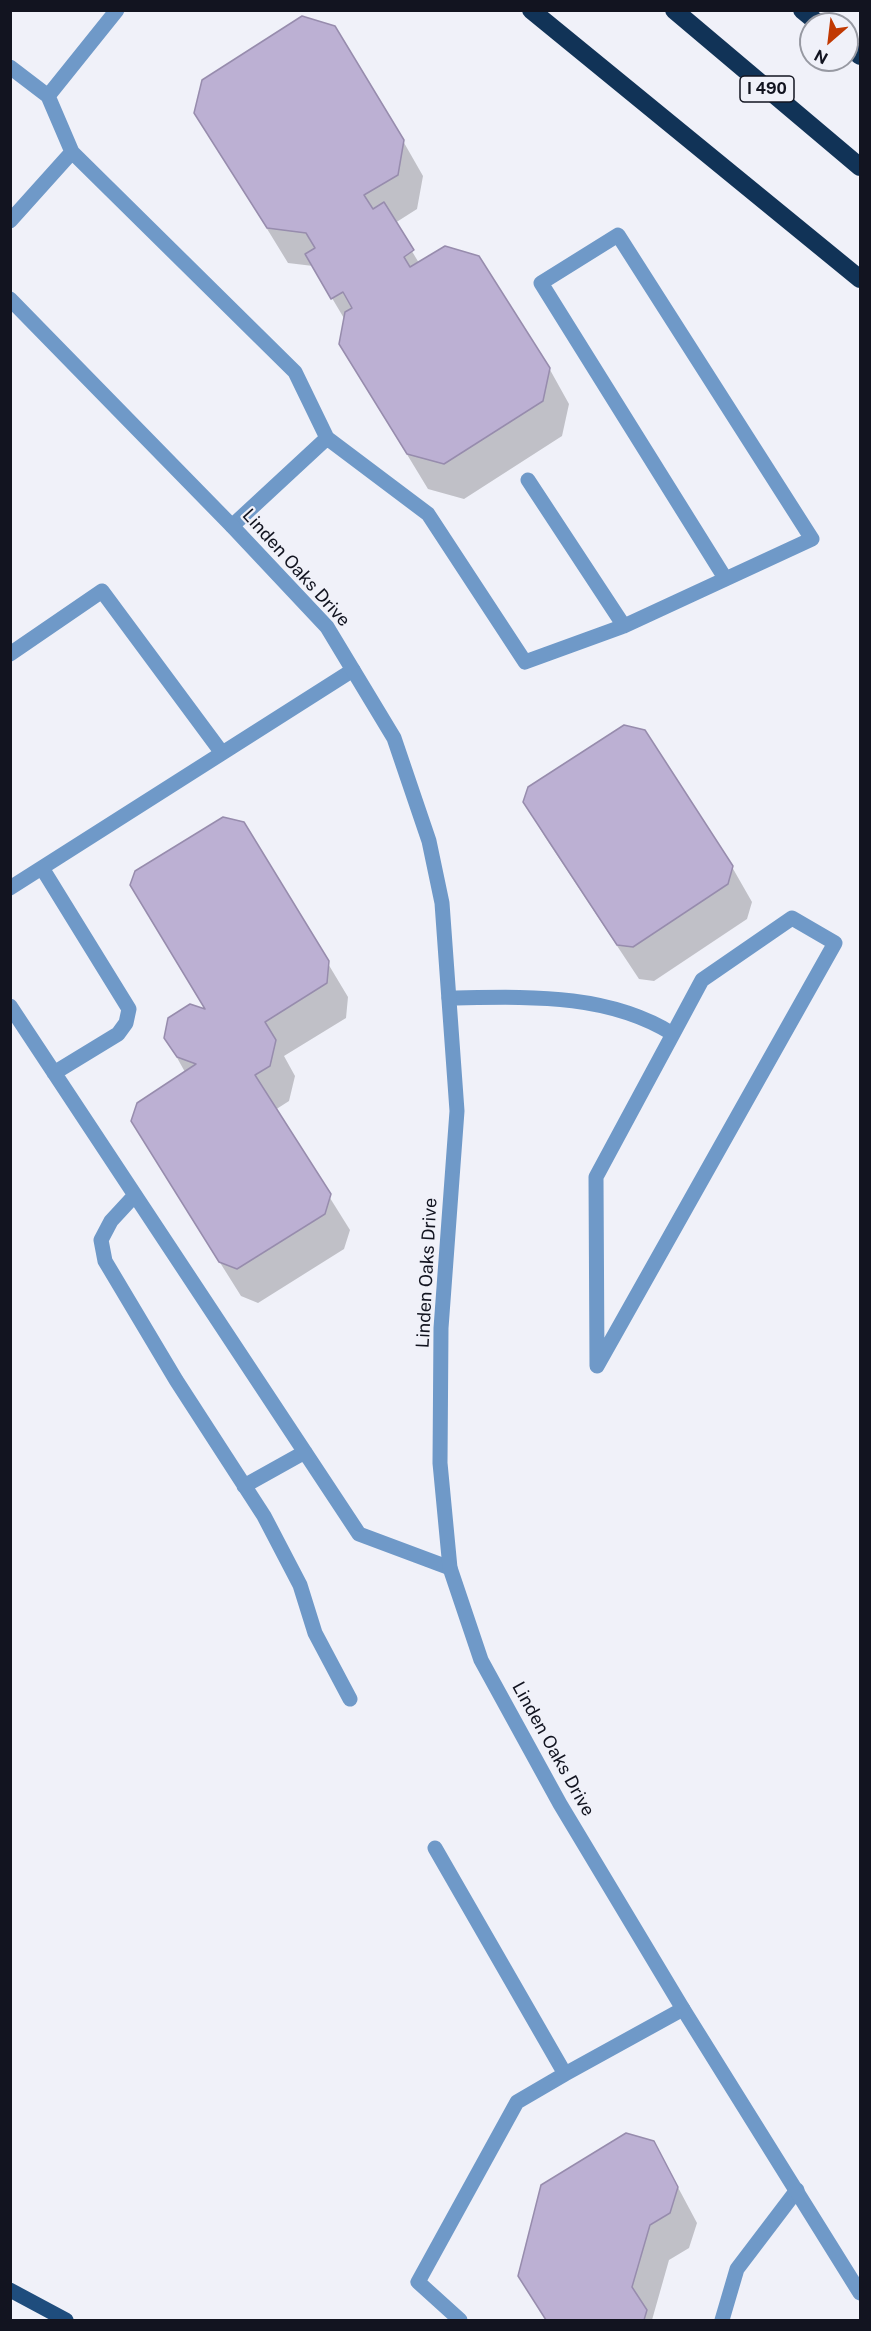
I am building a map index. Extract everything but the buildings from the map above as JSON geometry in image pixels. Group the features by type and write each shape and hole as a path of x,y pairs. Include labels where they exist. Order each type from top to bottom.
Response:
{"highway":[{"path":"531,10 861,279"},
{"name":"I 490","path":"674,10 861,167"}],"main road":[{"path":"10,2290 66,2320"}],"street":[{"path":"48,96 117,10"},
{"path":"10,66 48,96 72,152 295,372 327,438 428,513 525,662 624,626 812,538 618,235 541,284 725,578"},
{"path":"10,221 72,152"},
{"name":"Linden Oaks Drive","path":"10,298 327,627 394,738 429,841 442,903 457,1111 441,1328 440,1463 450,1568 481,1660 560,1804 682,2008 861,2293"},
{"path":"232,526 327,438"},
{"path":"528,480 624,626"},
{"path":"10,654 102,591 222,753"},
{"path":"10,888 353,670"},
{"path":"42,868 129,1009 126,1023 118,1034 54,1073"},
{"path":"792,918 835,943 597,1366 596,1177 673,1034 702,980 792,918"},
{"path":"448,998 538,996 609,1007 650,1020 673,1034"},
{"path":"10,1006 359,1534 450,1568"},
{"path":"135,1196 111,1221 101,1240 105,1261 176,1380 264,1516 300,1585 315,1634 350,1699"},
{"path":"244,1486 305,1452"},
{"path":"435,1848 565,2074"},
{"path":"460,2320 418,2282 518,2102 682,2008"},
{"path":"722,2320 737,2269 797,2190"}]}
